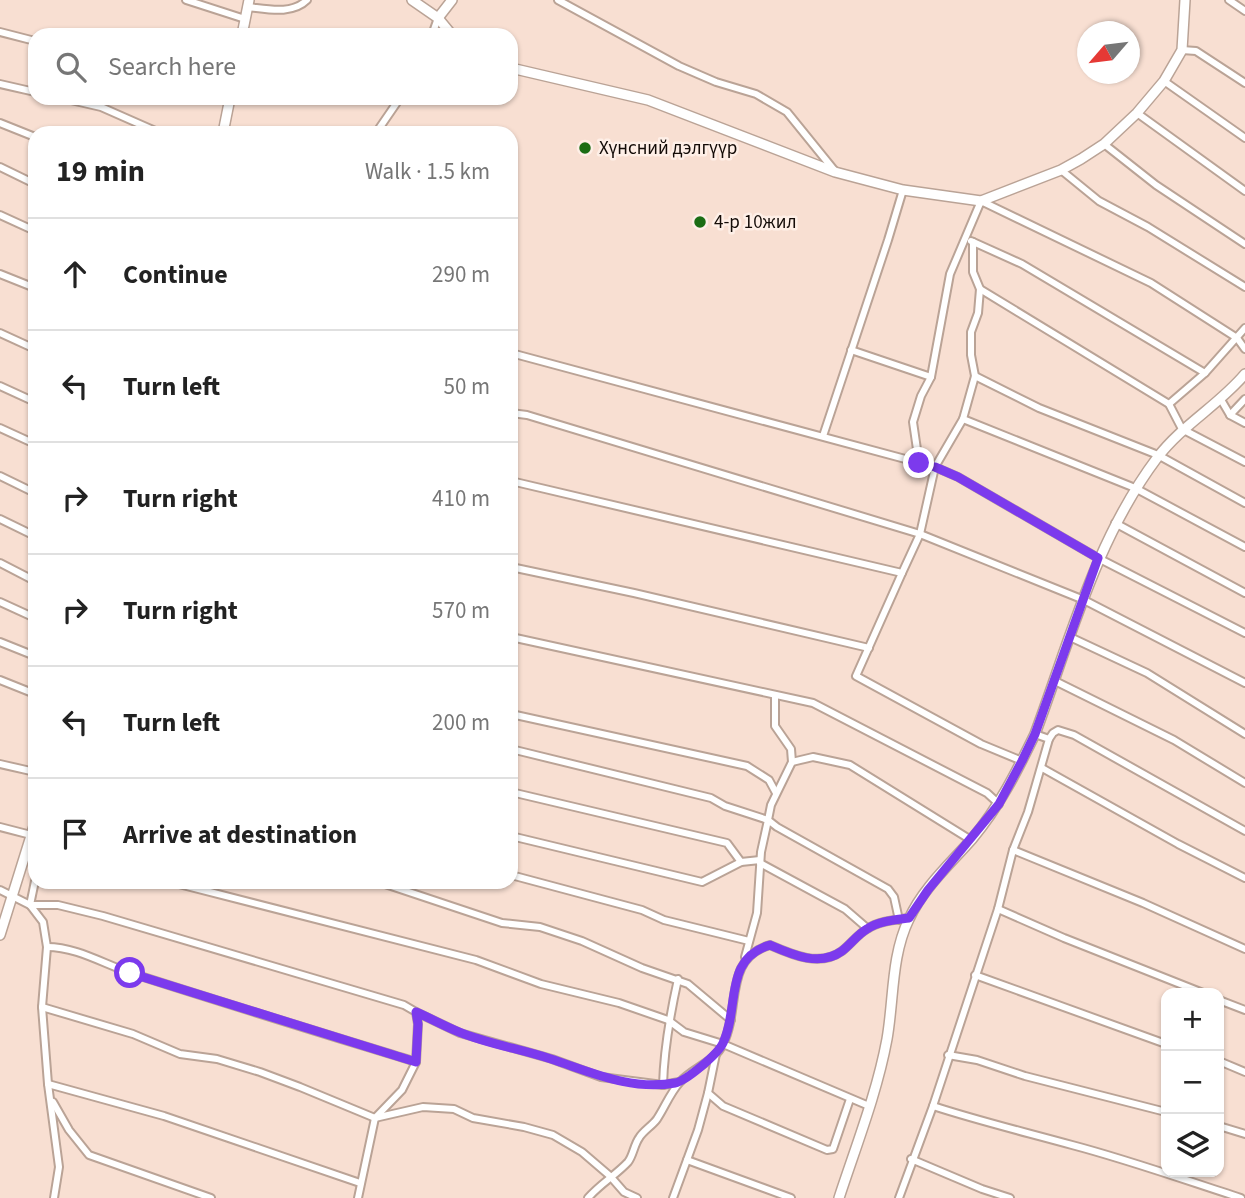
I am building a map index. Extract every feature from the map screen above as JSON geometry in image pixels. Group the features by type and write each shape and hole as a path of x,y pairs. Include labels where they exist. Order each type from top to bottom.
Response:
{"street":[{"path":"186,0 246,19"},
{"path":"244,28 248,3 290,10 307,0"},
{"path":"412,0 438,18 446,28"},
{"path":"434,28 438,18 452,0"},
{"path":"558,0 679,66 716,82 756,94 787,111 835,172"},
{"path":"981,201 1060,170 1104,144 1137,113 1164,81 1182,50 1185,0"},
{"path":"1229,0 1245,11"},
{"path":"0,32 28,39"},
{"path":"1182,50 1196,51 1245,83"},
{"path":"518,70 648,100 835,172 903,190 981,201 1151,283 1237,338 1245,349"},
{"path":"1164,81 1245,138"},
{"path":"0,84 28,90"},
{"path":"92,105 144,126"},
{"path":"224,126 229,105"},
{"path":"381,126 395,105"},
{"path":"1137,113 1245,191"},
{"path":"0,122 28,134"},
{"path":"1104,144 1156,185 1245,244"},
{"path":"0,167 28,181"},
{"path":"1060,170 1098,201 1148,226 1245,286"},
{"path":"823,436 903,190"},
{"path":"919,463 913,422 921,396 931,377 950,274 969,240 981,201"},
{"path":"0,215 28,228"},
{"path":"969,240 973,272 980,289 978,313 971,332 975,376 963,419 935,467 920,534 856,676 981,744 1022,761"},
{"path":"969,240 1023,264 1205,373"},
{"path":"0,274 28,285"},
{"path":"980,289 1170,404 1182,429 1245,462"},
{"path":"1170,404 1205,373 1245,328"},
{"path":"0,333 28,346"},
{"path":"852,350 931,377"},
{"path":"518,355 935,467 958,477 1098,558 1245,634"},
{"path":"843,1197 887,1037 904,919 999,804 1035,734 1098,558 1135,488 1182,429 1245,374"},
{"path":"975,376 1038,408 1158,456 1245,503"},
{"path":"0,386 28,399"},
{"path":"1219,397 1230,415 1245,423"},
{"path":"1230,415 1245,399"},
{"path":"518,414 920,534 1084,600 1245,683"},
{"path":"963,419 1135,488 1245,547"},
{"path":"0,428 28,441"},
{"path":"0,476 28,490"},
{"path":"518,483 902,573"},
{"path":"0,519 28,533"},
{"path":"1115,523 1245,593"},
{"path":"0,563 28,577"},
{"path":"518,568 869,648"},
{"path":"0,602 28,615"},
{"path":"1070,637 1147,673 1245,734"},
{"path":"518,639 813,703 987,793 999,804"},
{"path":"0,642 28,653"},
{"path":"0,680 28,691"},
{"path":"1055,681 1174,740 1245,783"},
{"path":"588,1198 610,1175 629,1161 639,1138 656,1120 679,1082 716,1054 723,1044 731,1020 736,983 757,913 760,861 768,820 776,793 792,762 790,749 775,726 775,695"},
{"path":"518,716 747,766 769,780 776,793"},
{"path":"899,1198 933,1106 998,909 1013,850 1053,733 1059,730 1074,735 1245,831"},
{"path":"1035,734 1049,739"},
{"path":"518,752 711,799 768,820 888,889 904,919"},
{"path":"792,762 813,757 850,765 971,840"},
{"path":"0,764 28,770"},
{"path":"1042,768 1245,878"},
{"path":"518,794 727,843 741,862"},
{"path":"0,827 28,839"},
{"path":"518,837 702,882 741,862 760,861 845,909 867,928"},
{"path":"1013,850 1143,903 1245,950"},
{"path":"0,936 28,852"},
{"path":"518,877 642,910 664,920 749,941"},
{"path":"30,905 33,889"},
{"path":"198,889 476,960 541,984 619,1003 668,1020 684,1032 723,1044 869,1106"},
{"path":"400,889 502,923 540,927 642,968 678,979 696,989 731,1020"},
{"path":"0,890 30,905 43,922 47,947 42,1007 48,1084 59,1167 54,1198"},
{"path":"30,905 58,905 103,916 404,1005 460,1033 552,1059 601,1077 663,1085 679,1082"},
{"path":"998,909 1190,988"},
{"path":"744,959 770,945 791,954 819,960 841,952 867,928 886,921 904,919"},
{"path":"47,947 82,953 130,973 416,1062"},
{"path":"975,975 1161,1042"},
{"path":"663,1085 668,1020 678,979"},
{"path":"1224,1002 1245,1010"},
{"path":"42,1007 133,1034 180,1054 217,1059 260,1072 374,1118 423,1107 454,1109 473,1118 552,1135 582,1152 610,1175 624,1192 637,1198"},
{"path":"358,1198 374,1118 402,1090 416,1062 416,1012"},
{"path":"673,1198 708,1093 716,1054"},
{"path":"948,1055 977,1060 1026,1076 1161,1111"},
{"path":"1224,1063 1245,1072"},
{"path":"48,1084 164,1116 360,1183"},
{"path":"708,1093 723,1106 827,1150 833,1149 850,1099"},
{"path":"50,1097 69,1130 89,1155 211,1198"},
{"path":"933,1106 1158,1170 1241,1198"},
{"path":"1224,1128 1245,1134"},
{"path":"912,1159 1010,1198"},
{"path":"687,1160 791,1198"}],"place":[{"name":"Хүнсний дэлгүүр","path":"585,148"},
{"name":"4-р 10жил","path":"700,222"}],"route":[{"path":"130,973 416,1062 416,1012 460,1033 552,1059 601,1077 663,1085 679,1082 716,1054 723,1044 744,959 770,945 791,954 819,960 841,952 867,928 886,921 909,918 928,890 999,804 1035,734 1098,558 958,477 919,463"}]}
